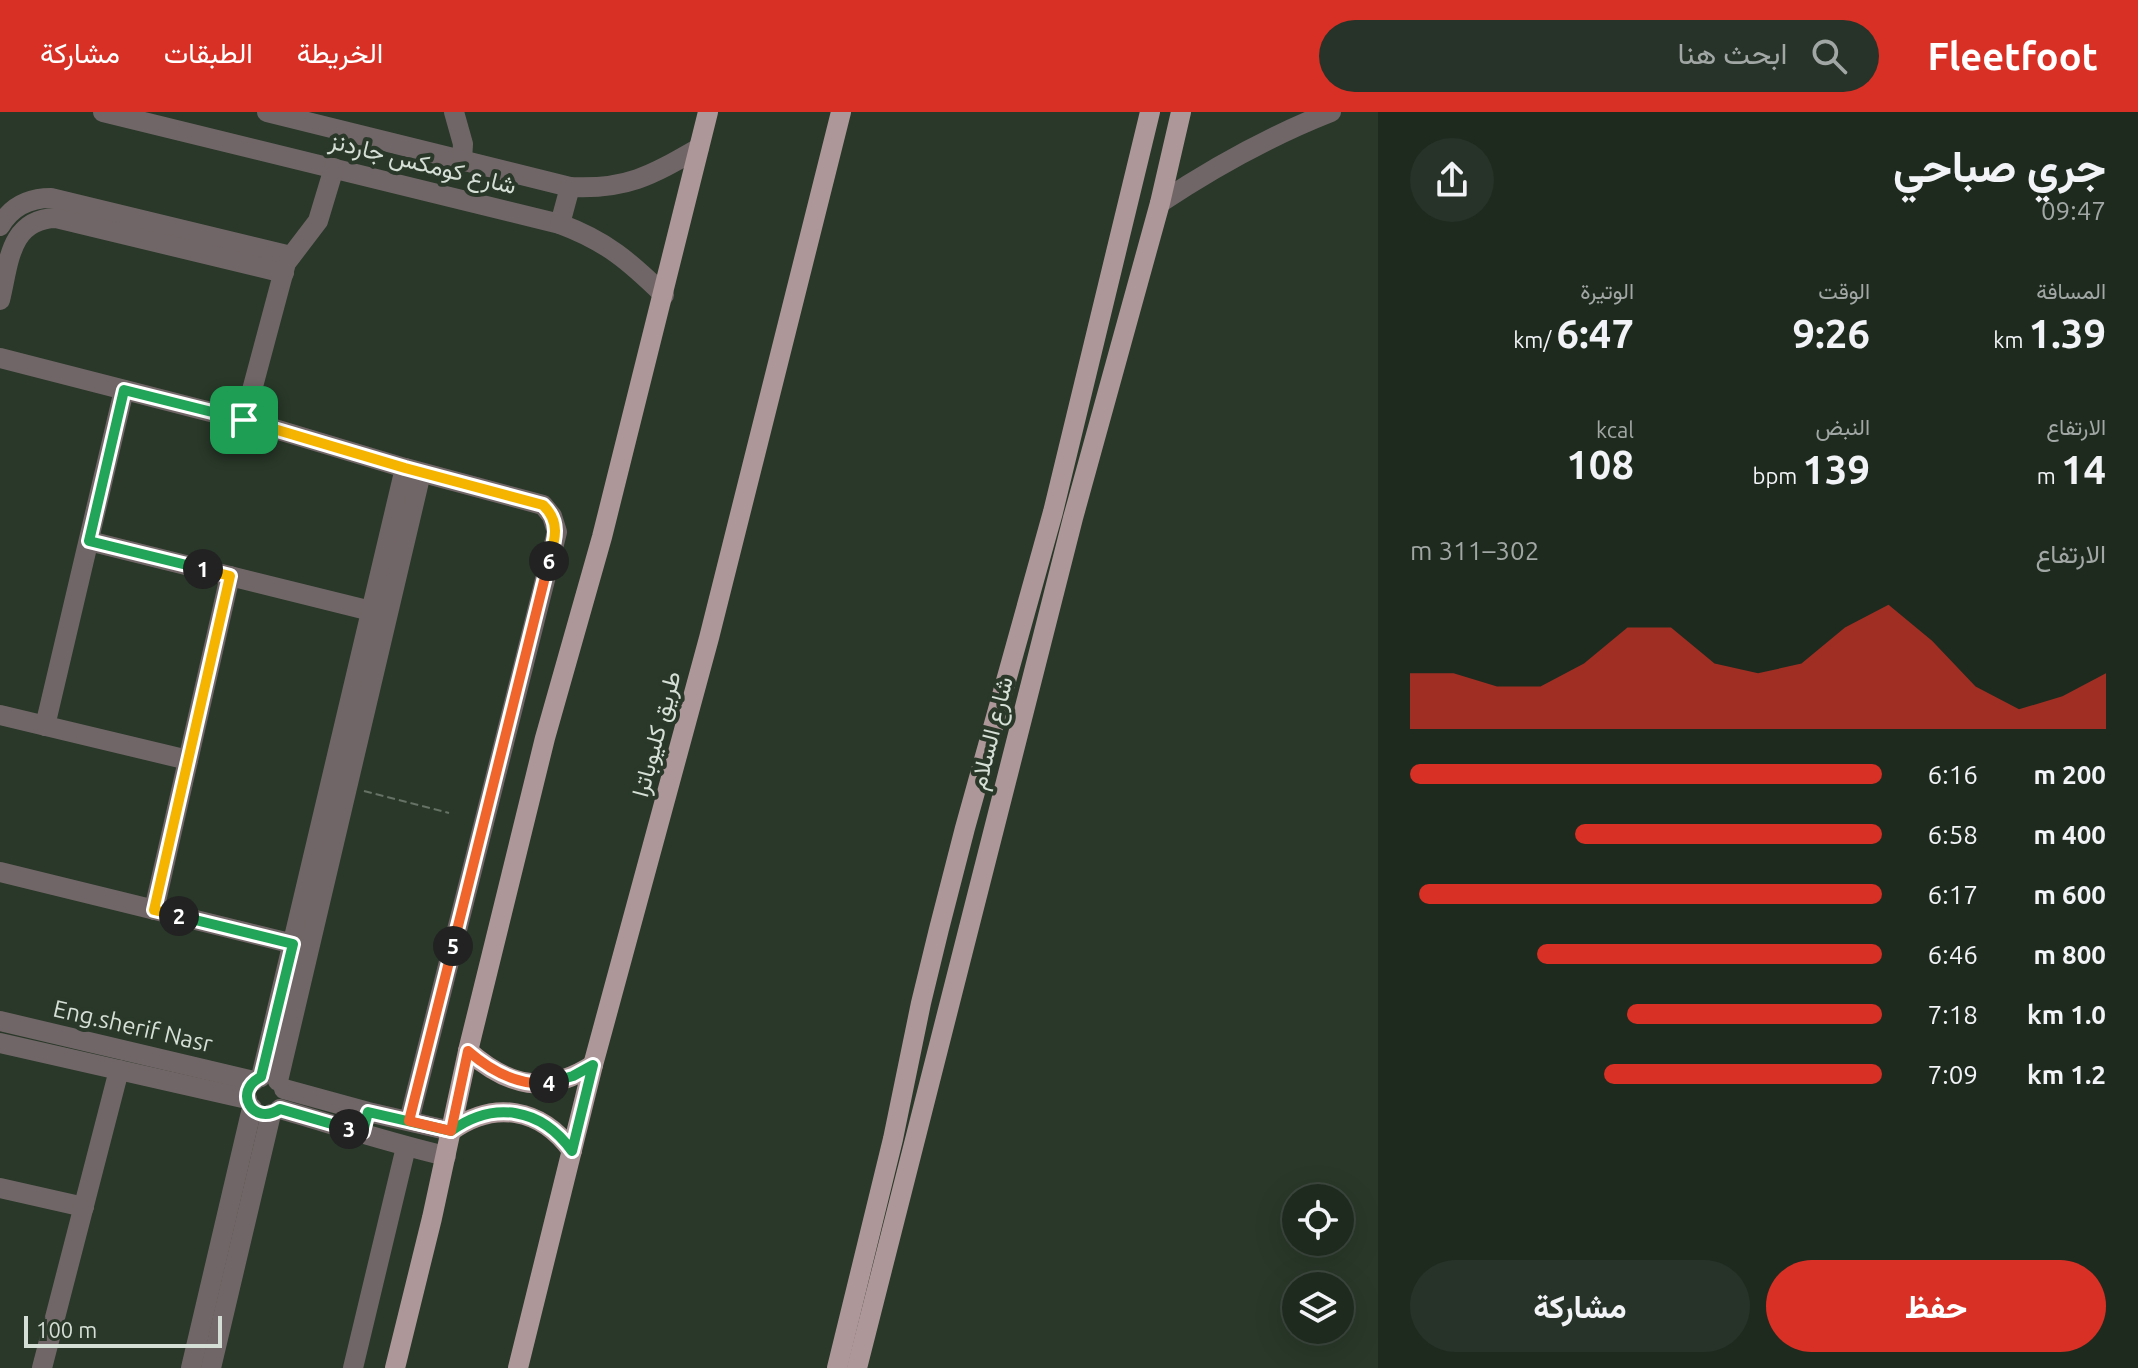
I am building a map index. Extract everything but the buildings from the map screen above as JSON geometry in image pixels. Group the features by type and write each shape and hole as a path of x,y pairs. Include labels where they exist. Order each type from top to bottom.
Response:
{"main road":[{"path":"395,1368 468,1051 545,738 598,552 708,112"},
{"name":"طريق كليوباترا","path":"518,1368 593,1065 712,623 841,112"},
{"name":"شارع السلام","path":"857,1368 1063,515 1150,112"},
{"name":"شارع السلام","path":"837,1368 893,1139 942,914 1160,203 1181,112"},
{"path":"468,1051 510,1078 536,1085 561,1080 593,1065"},
{"path":"451,1131 482,1115 516,1113 548,1126 572,1151"}],"street":[{"name":"شارع كومكس جاردنز","path":"103,112 560,224 615,251 664,295"},
{"name":"شارع كومكس جاردنز","path":"267,112 330,120 462,160 570,187 609,187 628,183 664,169 699,148"},
{"path":"454,112 463,144 462,160"},
{"path":"1160,203 1269,138 1331,112"},
{"path":"244,420 287,264 318,221 334,168"},
{"path":"560,224 570,187"},
{"path":"0,226 9,213 24,203 51,198 287,264"},
{"path":"0,300 18,235 26,227 45,218 287,264"},
{"path":"0,358 244,420 543,505 552,516 557,532 409,1121"},
{"path":"45,726 124,390"},
{"path":"191,1368 215,1307 302,946 379,601 413,470"},
{"path":"89,541 230,576 379,601"},
{"path":"154,910 230,576"},
{"path":"302,946 348,786 379,601"},
{"path":"0,715 188,760"},
{"path":"0,872 302,946"},
{"name":"Eng.sherif Nasr","path":"0,1021 266,1095"},
{"path":"0,1043 119,1070 266,1095 365,1122 406,1147 446,1156"},
{"path":"42,1368 119,1070"},
{"path":"365,1122 409,1121 451,1131"},
{"path":"353,1368 406,1147"},
{"path":"0,1188 84,1207"},
{"path":"211,1368 215,1307"}],"path":[{"path":"348,786 449,813"}],"route":[{"path":"244,420 124,390 89,541 230,576 154,910 293,944 261,1077 247,1091 249,1104 255,1111 266,1115 280,1109 363,1132 368,1112 451,1131 482,1115 516,1113 548,1126 572,1151 593,1065 561,1080 536,1085 510,1078 468,1051 451,1131 409,1121 557,532 552,516 543,505 244,420"}]}
